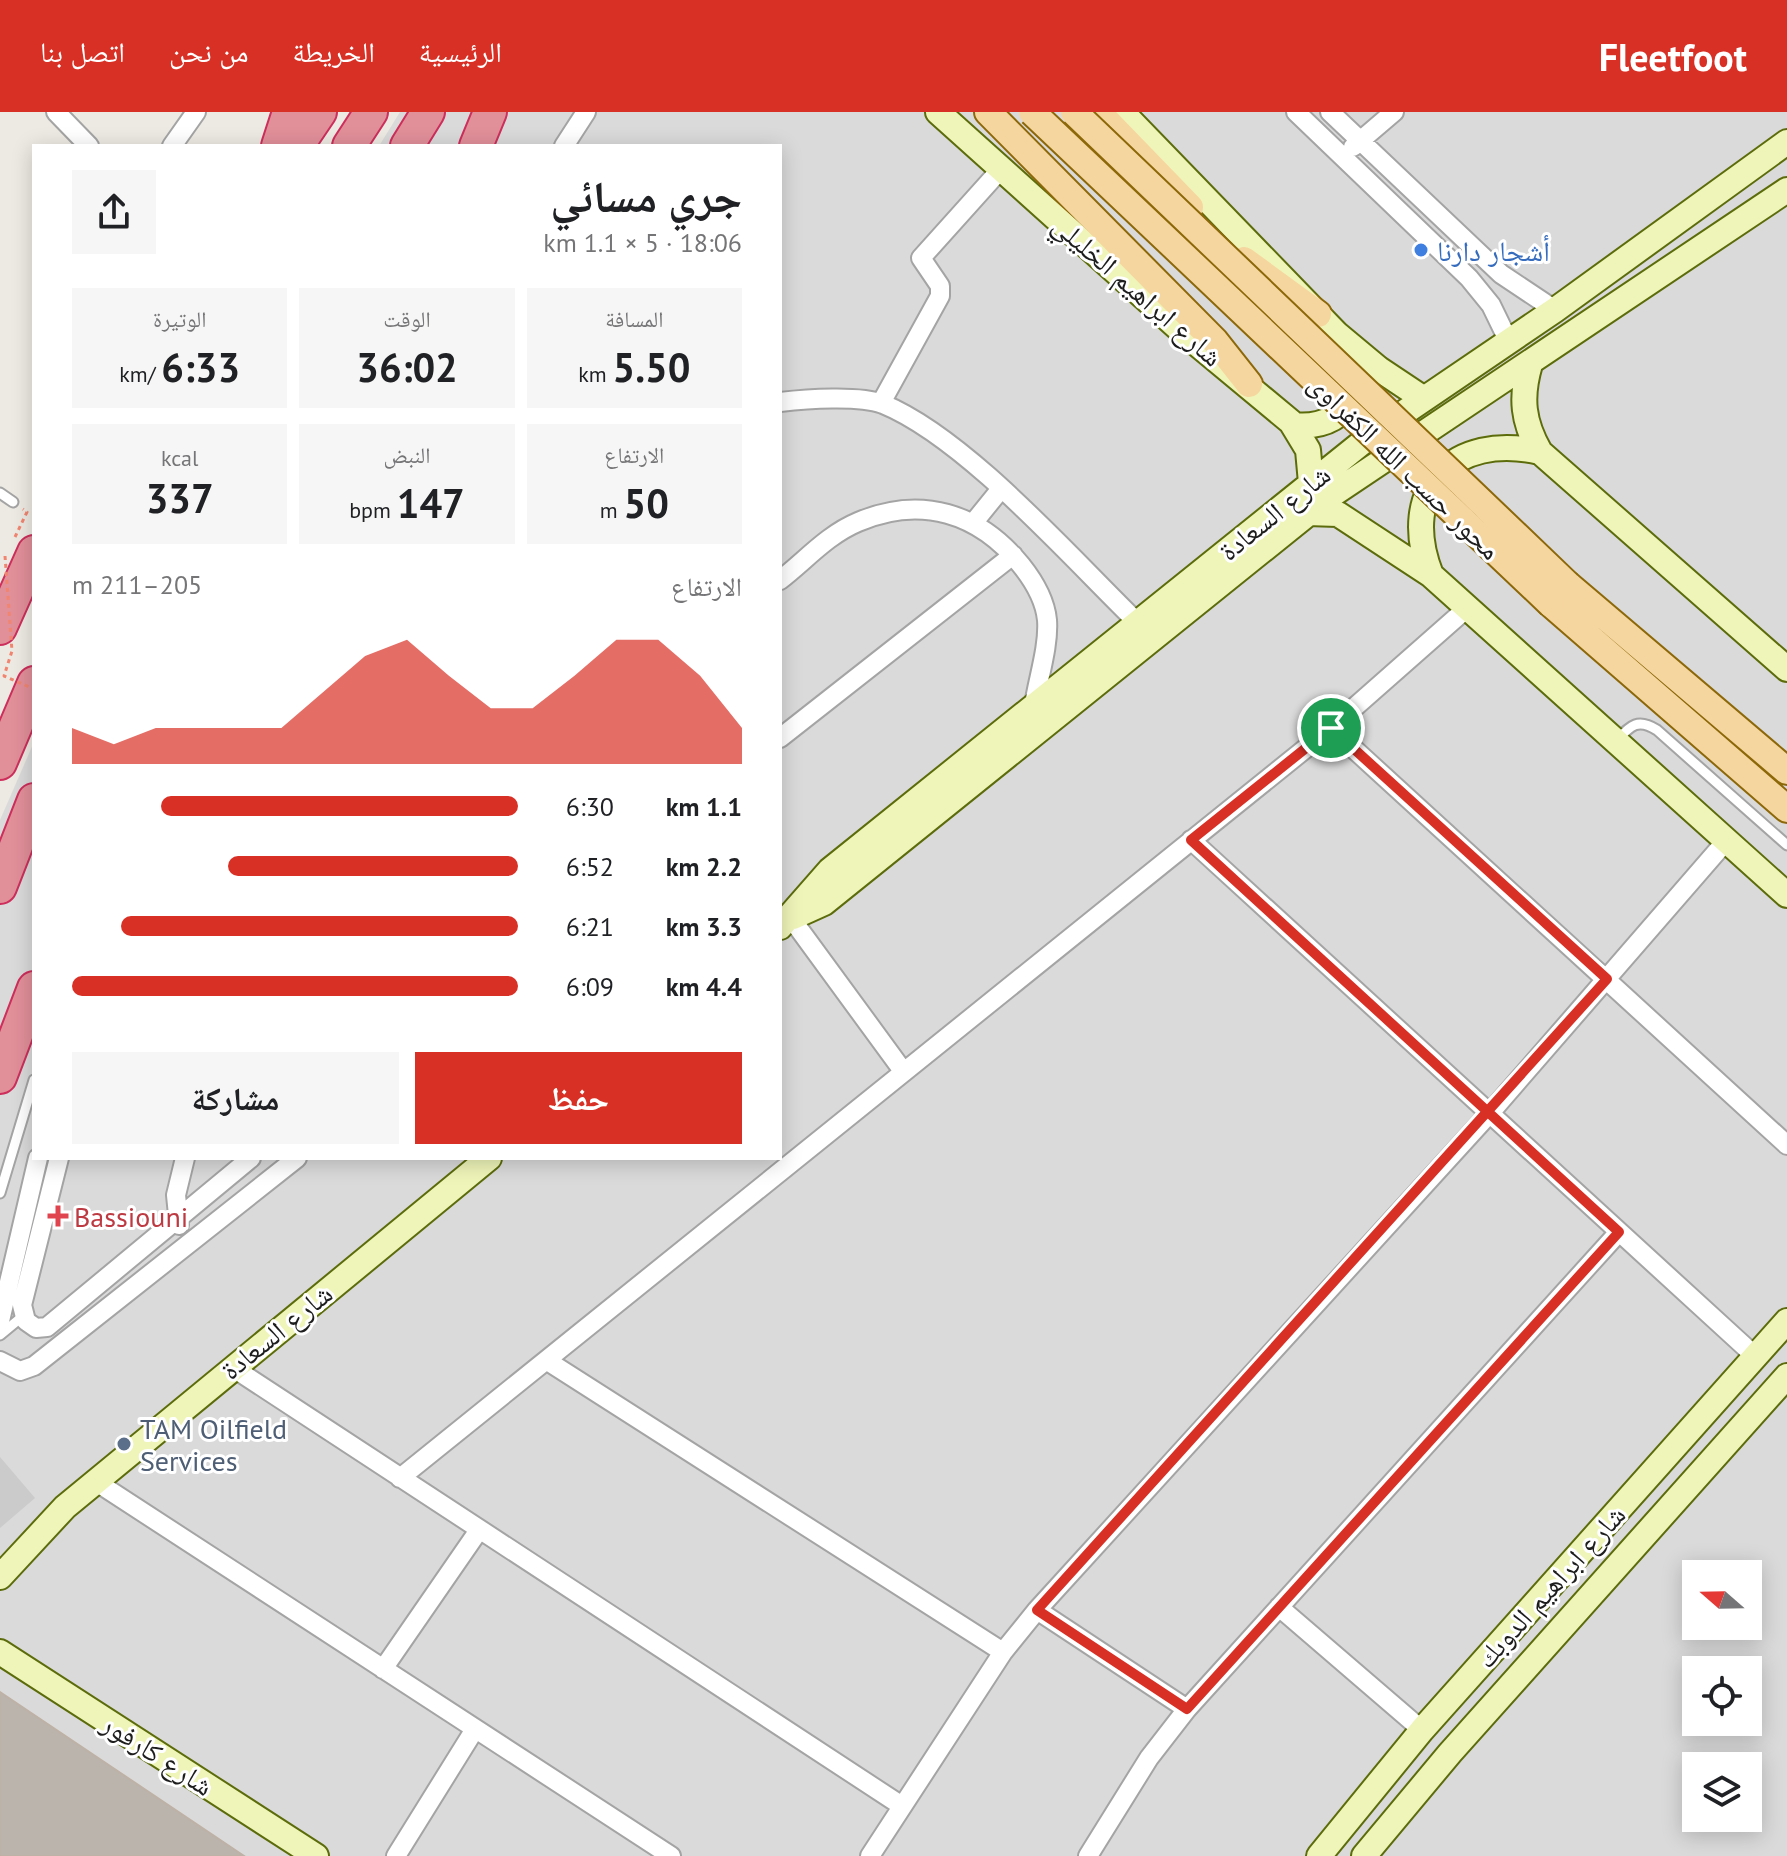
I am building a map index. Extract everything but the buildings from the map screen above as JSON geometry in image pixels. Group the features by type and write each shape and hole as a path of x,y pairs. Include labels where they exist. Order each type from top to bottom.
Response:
{"highway":[{"path":"279,144 289,112"},
{"path":"298,144 320,112"},
{"path":"350,144 371,112"},
{"path":"408,144 428,112"},
{"path":"477,144 490,112"},
{"path":"0,628 20,554"},
{"path":"0,763 32,688"},
{"path":"0,887 32,805"},
{"path":"0,1077 32,993"}],"main road":[{"path":"988,112 1215,341 1249,384"},
{"name":"محور حسب الله الكفراوى","path":"1032,112 1559,595 1787,809"},
{"name":"محور حسب الله الكفراوى","path":"1074,112 1559,595 1787,771"},
{"path":"1098,112 1246,262 1318,314"}],"street":[{"path":"56,112 87,144"},
{"path":"173,144 196,112"},
{"path":"565,144 586,112"},
{"name":"شارع ابراهيم الخليلي","path":"938,112 1185,334 1249,384 1293,425 1308,450 1311,483"},
{"path":"1122,112 1318,314 1358,352 1424,399"},
{"path":"1296,112 1469,278 1491,305 1509,342"},
{"path":"1342,157 1394,112"},
{"path":"1324,139 1343,116 1360,141 1501,274 1555,310"},
{"name":"شارع السعادة","path":"786,922 830,870 1374,433 1555,310 1787,142"},
{"path":"881,403 940,296 940,286 921,258 1001,169"},
{"name":"شارع السعادة","path":"786,922 824,903 1307,513 1787,190"},
{"path":"1293,425 1317,425 1347,408 1359,387 1358,352"},
{"path":"1530,364 1523,386 1523,410 1529,432 1540,452 1787,669"},
{"path":"782,402 807,399 881,403 944,440 1137,622"},
{"path":"1431,575 1421,550 1419,523 1426,497 1441,474 1461,457 1487,447 1513,446 1540,452"},
{"path":"974,522 1000,490"},
{"path":"782,578 839,531 874,516 933,509 952,512 974,522 1013,555 1040,596 1047,620 1034,705"},
{"path":"1307,513 1338,514 1431,575 1787,895"},
{"path":"782,736 1013,555"},
{"path":"400,1478 549,1362 903,1071 1331,728 1466,609"},
{"path":"1331,728 1787,1145"},
{"path":"1191,840 1755,1356"},
{"path":"870,1856 1003,1652 1037,1610 1490,1113 1726,841"},
{"path":"786,922 903,1071"},
{"path":"0,1321 38,1160"},
{"path":"58,1160 22,1305 23,1316 30,1325 47,1327 249,1160"},
{"path":"185,1160 176,1195 175,1221 192,1242"},
{"path":"2,1365 20,1371 34,1366 294,1160"},
{"name":"شارع السعادة","path":"0,1577 36,1534 95,1481 479,1161"},
{"path":"1088,1856 1149,1758 1187,1709 1619,1232"},
{"name":"شارع ابراهيم الدوبك","path":"1319,1856 1422,1730 1787,1321"},
{"path":"549,1362 1003,1652"},
{"path":"232,1367 902,1806"},
{"name":"شارع ابراهيم الدوبك","path":"1364,1856 1450,1753 1787,1376"},
{"path":"95,1481 671,1856"},
{"path":"383,1669 479,1530"},
{"path":"1279,1607 1422,1730"},
{"path":"1037,1610 1187,1709"},
{"name":"شارع كارفور","path":"0,1652 316,1856"},
{"path":"396,1856 475,1729"}],"lane":[{"path":"0,493 13,502"},
{"path":"1617,740 1632,724 1641,722 1657,730 1787,845"},
{"path":"0,1193 32,1087"},
{"path":"0,1335 23,1316"}],"path":[{"path":"20,554 12,651 4,676 32,688"}],"shaded area":[{"path":"400,112 1787,112 1787,1856 0,1856 0,820 32,747 32,1160 782,1160 782,144 380,144"},
{"path":"0,1457 35,1498 0,1528"}],"place":[{"name":"أشجار دارنا","path":"1421,250"},
{"name":"Bassiouni","path":"58,1216"},
{"name":"TAM Oilfield Services","path":"124,1444"}],"route":[{"path":"1331,728 1191,840 1490,1113 1619,1232 1187,1709 1037,1610 1490,1113 1607,979 1331,728"}]}
